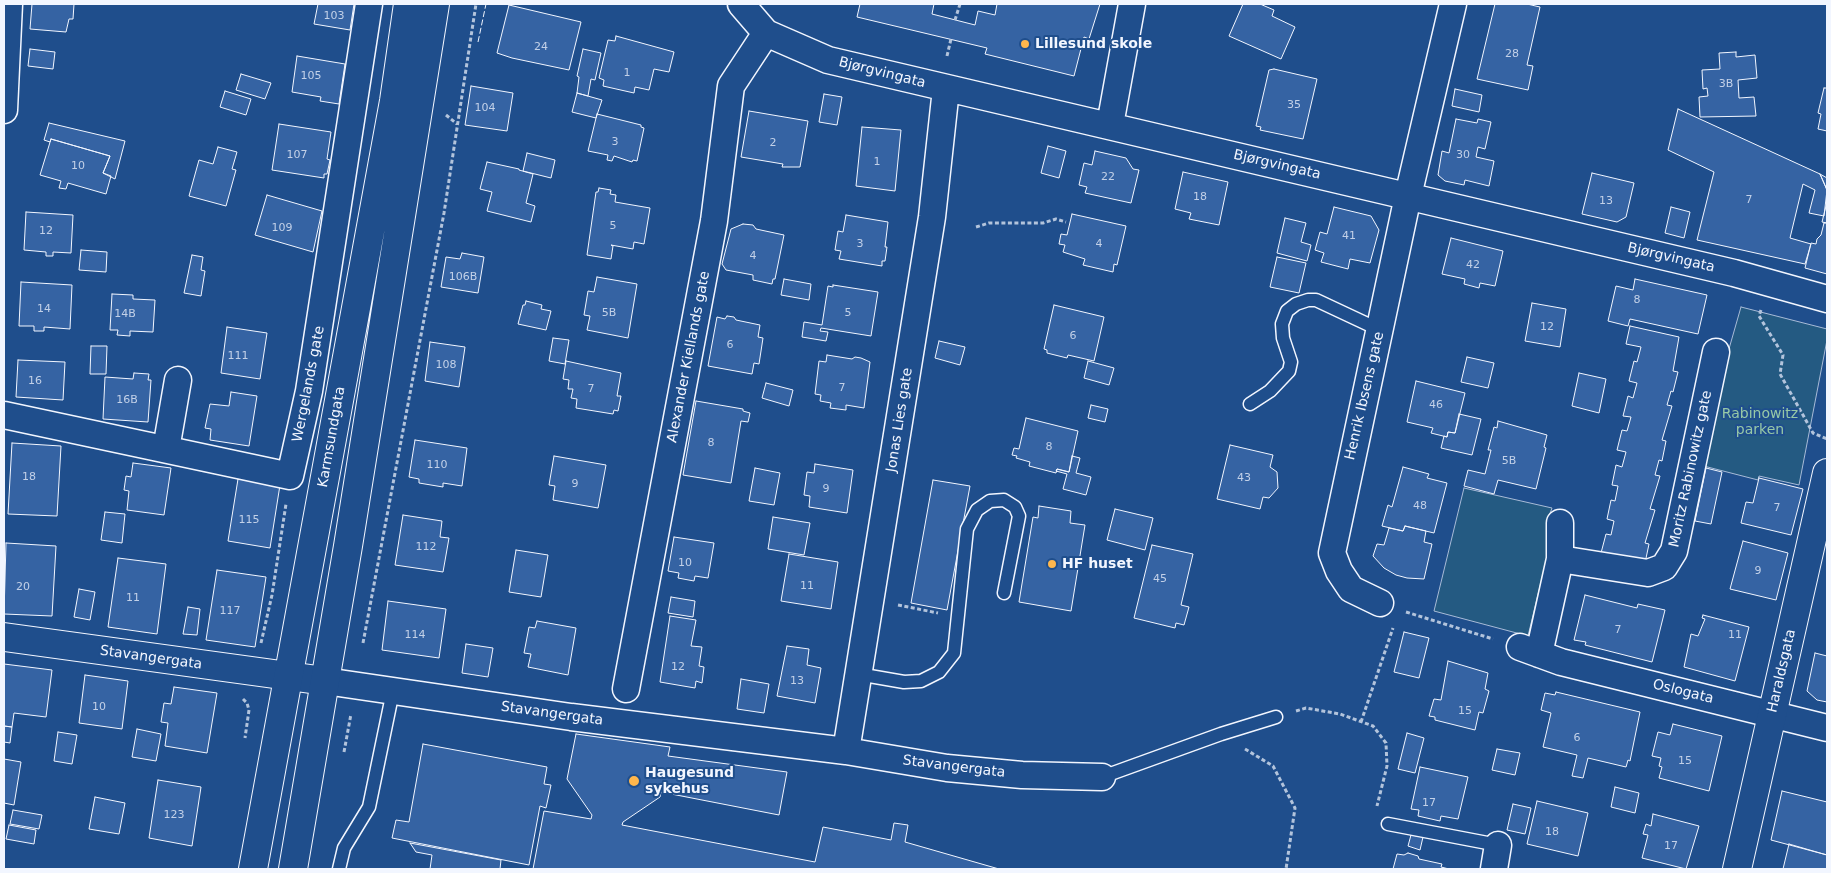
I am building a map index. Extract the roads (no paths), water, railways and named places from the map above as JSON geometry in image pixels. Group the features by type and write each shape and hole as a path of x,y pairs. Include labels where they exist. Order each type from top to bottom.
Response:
{"main road":[{"name":"Karmsundgata","path":"253,869 394,101 408,4"},
{"path":"293,869 435,4"},
{"name":"Haraldsgata","path":"1737,869 1827,473"},
{"name":"Stavangergata","path":"4,637 325,681"}],"street":[{"path":"4,110 9,4"},
{"name":"Wergelands gate","path":"166,449 290,476 310,391 369,4"},
{"name":"Bjørgvingata","path":"741,4 766,33 828,60 1408,196 1827,299"},
{"path":"1110,125 1132,4"},
{"name":"Henrik Ibsens gate","path":"1390,607 1351,588 1339,572 1332,553 1408,196 1453,4"},
{"name":"Alexander Kiellands gate","path":"626,689 714,221 730,86 766,33"},
{"name":"Jonas Lies gate","path":"846,751 932,217 946,89"},
{"name":"Moritz Rabinowitz gate","path":"1560,559 1648,573 1664,568 1674,551 1716,352"},
{"path":"4,415 166,449 178,380"},
{"path":"1560,523 1560,559"},
{"name":"Oslogata","path":"1560,559 1530,650 1560,662 1827,728"},
{"name":"Stavangergata","path":"325,681 572,718 846,751 946,768 1022,775 1102,777"}],"lane":[{"path":"1250,404 1270,391 1289,371 1291,362 1283,338 1282,324 1287,311 1296,304 1308,300 1316,300 1380,330"},
{"path":"858,674 904,682 921,681 939,672 954,653 967,529 976,510 990,501 1004,500 1015,507 1019,516 1004,594"},
{"path":"339,869 344,848 369,807 393,691"},
{"path":"1102,777 1221,734 1276,717"},
{"path":"1388,824 1496,857"}],"place":[{"name":"Lillesund skole","path":"1025,44"},
{"name":"HF huset","path":"1052,564"},
{"name":"Haugesund sykehus","path":"634,781"}],"park label":[{"name":"Rabinowitz parken","path":"1760,422"}]}
